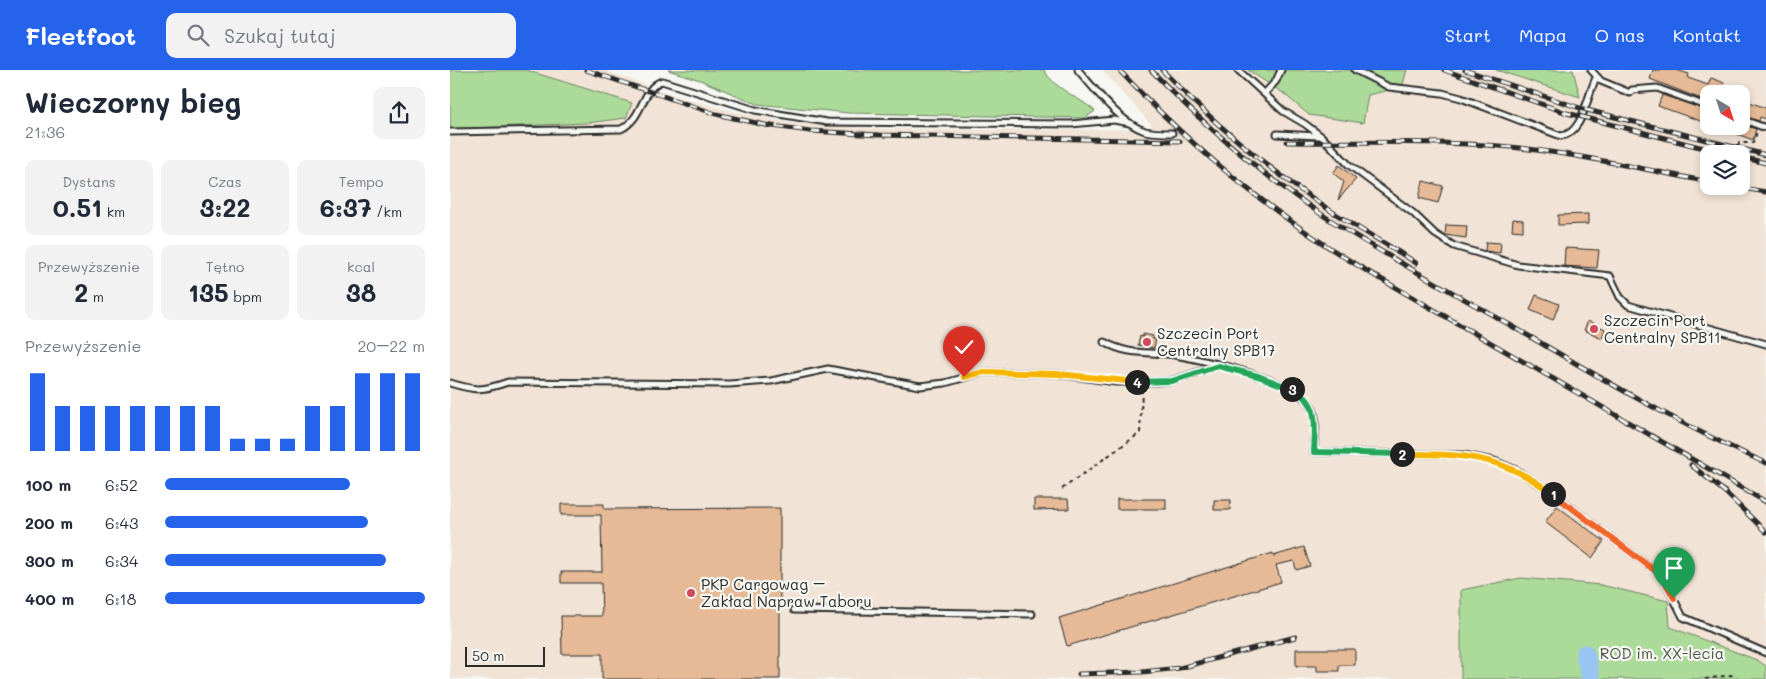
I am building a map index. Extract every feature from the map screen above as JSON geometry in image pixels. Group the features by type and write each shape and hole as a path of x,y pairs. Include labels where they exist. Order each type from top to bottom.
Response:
{"lane":[{"path":"1078,70 1130,123"},
{"path":"1238,70 1283,111 1321,136 1349,165 1413,213 1435,234 1454,246 1518,265 1610,276 1620,298 1628,305 1766,344"},
{"path":"1265,93 1276,81 1281,70"},
{"path":"1355,70 1389,87 1442,93 1461,98 1561,136 1570,133 1578,124 1596,78"},
{"path":"1591,70 1596,78 1630,93 1632,90 1657,88 1700,104"},
{"path":"450,132 621,129 634,120 648,92 654,85 662,82 755,110 827,122 1071,124 1114,120 1130,123 1148,132 1172,133"},
{"path":"1750,122 1766,128"},
{"path":"1277,134 1321,136"},
{"path":"1104,342 1123,351 1177,356 1258,376 1296,391 1305,397 1314,412 1314,452 1459,455 1494,462 1516,470 1548,490 1662,576 1683,618 1766,652"},
{"path":"450,383 474,390 491,388 508,382 729,384 771,381 828,369 920,386 945,384 984,372 1058,374 1116,382 1142,382 1172,381 1218,366"},
{"path":"794,610 1032,614"}],"path":[{"path":"1738,145 1739,143 1753,142 1759,125"},
{"path":"1062,489 1140,433 1142,382"},
{"path":"1705,679 1731,674 1738,679"}],"shaded area":[{"path":"450,70 603,70 685,99 782,121 877,129 1006,130 1155,129 1102,70 1766,70 1766,666 1757,660 1670,627 1461,590 1461,679 450,679"}],"green space":[{"path":"450,70 526,70 632,103 626,118 587,123 450,129"},
{"path":"668,70 1044,70 1060,88 1095,111 1085,118 849,113 757,104 700,80"},
{"path":"1248,70 1407,70 1402,87 1368,95 1363,123 1309,115 1283,93"},
{"path":"1496,70 1573,70 1580,97"},
{"name":"ROD im. XX-lecia","path":"1521,578 1601,585 1668,601 1670,627 1757,660 1766,666 1766,679 1461,679 1461,590"}],"building":[{"path":"1653,70 1676,70 1689,74 1688,78 1708,85 1700,85 1700,98 1650,79"},
{"path":"1711,78 1724,83 1723,85 1708,85"},
{"path":"1662,95 1700,108 1700,121 1658,106"},
{"path":"1750,102 1766,108 1766,119 1760,117 1759,121 1750,118"},
{"path":"1750,127 1756,129 1753,140 1740,135 1750,135"},
{"path":"1339,165 1356,179 1338,200 1344,182 1333,173"},
{"path":"1423,181 1443,186 1438,203 1419,198"},
{"path":"1588,214 1588,224 1558,225 1558,215"},
{"path":"1513,219 1523,220 1523,231 1512,230"},
{"path":"1446,225 1467,226 1466,238 1445,235"},
{"path":"1486,242 1501,243 1500,253 1485,251"},
{"path":"1565,248 1599,250 1597,268 1564,266"},
{"path":"1536,295 1559,304 1553,320 1530,310"},
{"path":"1588,321 1605,329 1602,338 1584,330"},
{"name":"Szczecin Port Centralny SPB17","path":"1143,334 1153,336 1153,339 1156,339 1154,348 1138,345 1140,336 1143,337"},
{"path":"1034,499 1068,499 1069,509 1034,510"},
{"path":"1117,499 1166,499 1166,509 1117,509"},
{"path":"1214,500 1231,500 1230,510 1214,510"},
{"name":"PKP Cargowag – Zakład Napraw Taboru","path":"561,504 604,504 604,509 780,508 780,679 602,679 602,654 562,654 561,616 602,616 601,583 561,583 561,572 602,572 601,515 561,515"},
{"path":"1557,506 1604,541 1592,558 1545,522"},
{"path":"1304,547 1310,566 1296,570 1294,561 1276,565 1281,582 1067,646 1059,618 1273,553 1273,556"},
{"path":"1296,649 1355,649 1355,665 1339,665 1339,671 1317,671 1317,666 1296,666"}],"waterway":[{"path":"1585,654 1591,679"}],"railway":[{"path":"586,70 716,114 765,125 810,131 879,135 1180,141"},
{"path":"1119,70 1205,154 1299,228 1367,271 1766,502"},
{"path":"1151,70 1190,109 1253,164 1298,198 1344,229 1636,398 1700,432 1766,463"},
{"path":"1162,70 1221,126 1284,178 1328,209 1416,263"},
{"path":"1444,70 1567,113 1700,147"},
{"path":"1465,70 1583,109 1766,155"},
{"path":"1287,142 1427,143 1511,147 1586,158 1700,180"},
{"path":"1750,159 1766,163"},
{"path":"1750,189 1766,192"},
{"path":"1691,465 1725,492 1766,532"},
{"path":"1079,674 1142,672 1180,668 1295,637"}],"place":[{"name":"Szczecin Port Centralny SPB11","path":"1594,329"},
{"name":"Szczecin Port Centralny SPB17","path":"1147,342"},
{"name":"PKP Cargowag – Zakład Napraw Taboru","path":"691,593"}],"route":[{"path":"964,377 984,372 1058,374 1116,382 1148,383 1172,381 1218,366 1248,373 1296,391 1308,400 1314,412 1314,452 1464,456 1506,465 1516,470 1548,490 1662,576 1674,598"}]}
